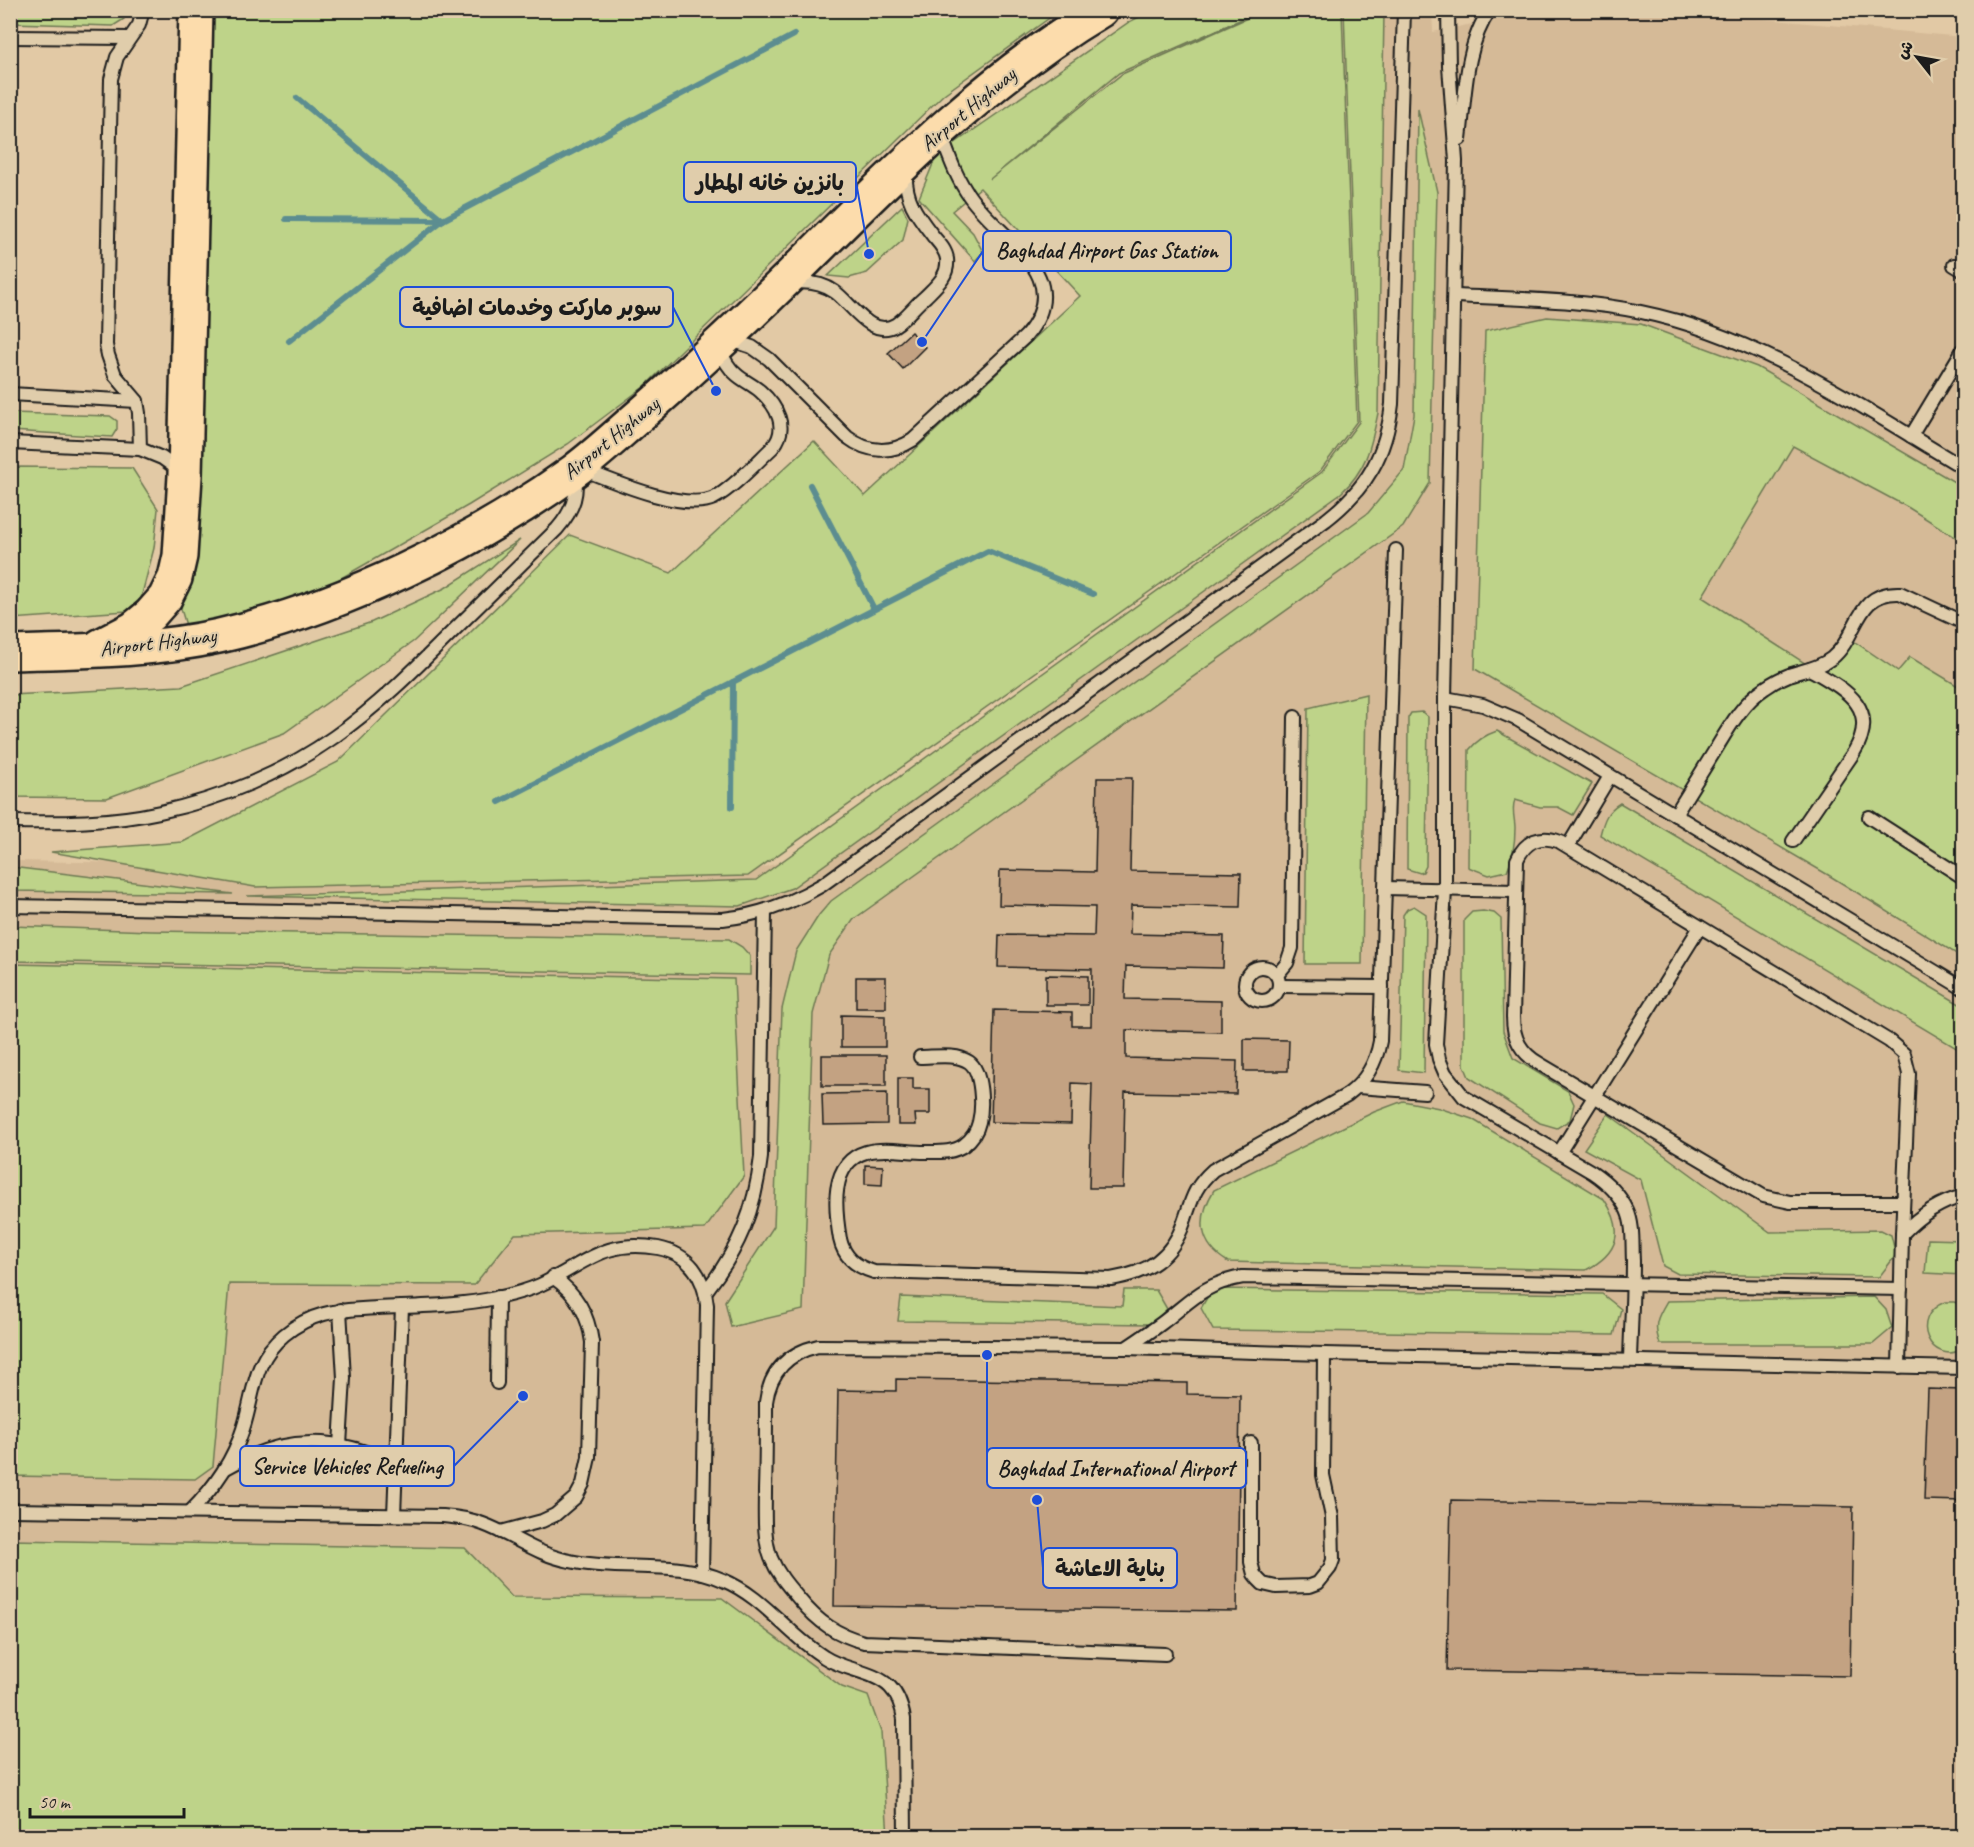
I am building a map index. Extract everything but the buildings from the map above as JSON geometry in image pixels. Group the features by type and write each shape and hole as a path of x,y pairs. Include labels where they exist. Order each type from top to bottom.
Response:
{"main road":[{"path":"75,651 93,649 133,629 150,615 165,598 175,578 180,556 185,476 196,10"},
{"name":"Airport Highway","path":"10,653 75,651 178,643 220,636 302,611 366,586 438,553 507,514 575,470 650,407 781,285 939,131 1004,77 1101,10"}],"lane":[{"path":"140,449 137,401 115,375 106,345 111,79 117,57 139,25 143,10"},
{"path":"10,906 701,920 744,917 765,912 804,896 822,885 1326,520 1355,494 1367,478 1385,442 1392,404 1404,10"},
{"path":"1448,10 1449,66 1456,161 1455,296 1445,698 1445,890 1436,1036 1439,1059 1453,1086 1471,1102 1607,1182 1618,1195 1627,1210 1632,1227 1633,1285 1630,1359"},
{"path":"1456,161 1473,48 1481,22 1490,10"},
{"path":"10,37 129,38"},
{"path":"10,822 90,821 160,812 206,800 250,783 292,763 333,738 371,710 406,678 557,529 574,504 575,470 686,503 704,502 721,494 773,447 778,441 782,426 769,400 760,391 738,377 730,368 721,341 738,342 761,353 856,444 866,448 886,450 914,440 1026,336 1038,318 1042,307 1042,284 1038,272 1031,261 969,196 952,164 939,131"},
{"path":"781,285 803,282 825,287 843,299 868,322 881,328 895,324 938,284 946,271 946,255 911,206 906,182 909,158"},
{"path":"1455,296 1566,301 1641,312 1723,336 1784,363 1964,468"},
{"path":"1911,436 1964,348"},
{"path":"10,394 137,401"},
{"path":"10,443 140,449 162,458 185,476"},
{"path":"920,1057 954,1057 973,1065 979,1078 980,1122 972,1138 957,1149 938,1152 874,1151 856,1156 843,1170 837,1189 840,1241 848,1258 855,1264 874,1272 1111,1279 1130,1276 1155,1263 1175,1242 1193,1192 1213,1170 1358,1087 1373,1066 1378,1054 1396,550"},
{"path":"1675,814 1742,709 1775,681 1821,665 1839,651 1863,609 1879,595 1900,593 1964,623"},
{"path":"1792,841 1854,752 1863,730 1860,707 1854,697 1810,669"},
{"path":"1445,698 1465,701 1501,712 1964,988"},
{"path":"1295,717 1292,948 1278,981 1382,987"},
{"path":"1568,846 1610,776"},
{"path":"1869,817 1964,878"},
{"path":"1899,1366 1909,1074 1904,1054 1889,1041 1568,846 1552,838 1543,838 1526,845 1517,860 1513,1017 1515,1036 1524,1053 1764,1196 1790,1202 1903,1202"},
{"path":"1385,888 1516,891"},
{"path":"706,1291 734,1251 753,1205 758,1181 761,1157 765,912"},
{"path":"1559,1153 1700,927"},
{"path":"1358,1087 1425,1092"},
{"path":"1902,1234 1928,1211 1942,1203 1964,1196"},
{"path":"190,1512 209,1492 225,1469 244,1428 256,1375 272,1347 303,1322 324,1313 340,1310 454,1304 498,1298 539,1285 594,1254 620,1248 656,1248 670,1251 688,1262 701,1278 706,1291 702,1573"},
{"path":"501,1532 542,1521 555,1515 576,1497 587,1471 592,1342 588,1320 578,1300 554,1277"},
{"path":"1126,1348 1209,1286 1243,1277 1901,1288"},
{"path":"496,1383 498,1298"},
{"path":"394,1515 402,1307"},
{"path":"340,1310 344,1377 340,1445"},
{"path":"1165,1654 879,1643 850,1638 836,1632 813,1615 784,1581 771,1558 766,1534 766,1402 773,1375 792,1355 818,1346 1126,1348 1964,1368"},
{"path":"1251,1443 1251,1562 1254,1574 1263,1584 1276,1587 1300,1587 1318,1583 1325,1576 1333,1560 1332,1517 1323,1475 1324,1354"},
{"path":"225,1469 252,1455 280,1446 310,1443 359,1449 396,1465"},
{"path":"10,1510 463,1518 501,1532 534,1550 568,1561 603,1566 680,1569 724,1580 744,1591 776,1616 814,1651 846,1668 878,1678 889,1685 897,1695 904,1719 904,1836"}],"shaded area":[{"path":"1664,10 1963,37 1963,1836 11,1836 11,861 750,872 783,861 1358,449 1373,11 1432,11 1433,32 1516,15 1555,11"}],"green space":[{"path":"125,10 124,19 113,26 11,23 11,11"},
{"path":"209,11 1059,11 944,94 645,386 568,444 469,505 322,589 188,632 181,609 191,552"},
{"path":"1151,11 1260,11 1119,73 990,179 1122,74 1263,11 1342,11 1357,421 1320,471 748,876 255,887 51,852 183,842 338,762 570,535 671,573 814,441 865,496 1080,296 980,188 952,211 973,233 983,252 975,261 919,198 935,159 1129,22"},
{"path":"1344,11 1384,11 1378,413 1367,456 1357,475 1341,493 792,888 740,906 247,896 756,880 1322,472 1359,422"},
{"path":"1418,109 1437,192 1430,483 1403,527 854,919 829,955 813,1014 803,1310 731,1327 725,1301 774,1226 782,1009 796,951 819,915 831,901 1368,513 1404,470 1414,415"},
{"path":"902,206 908,218 903,240 867,273 849,278 828,276"},
{"path":"1547,317 1641,324 1757,367 1963,487 1963,542 1909,508 1793,446 1702,597 1820,673 1849,638 1898,671 1910,657 1963,689 1963,958 1830,876 1475,669 1485,331"},
{"path":"11,413 110,416 117,421 117,429 112,437 11,431"},
{"path":"11,467 132,468 158,509 154,548 141,598 127,611 11,619"},
{"path":"520,540 414,641 284,733 107,798 11,797 11,695 181,686 372,622 445,588"},
{"path":"1366,694 1362,964 1305,964 1308,708"},
{"path":"1422,712 1428,717 1426,866 1420,873 1407,869 1408,718 1411,713"},
{"path":"1497,731 1592,784 1573,815 1558,807 1540,807 1515,800 1513,810 1515,839 1509,866 1507,871 1489,875 1468,867 1469,750 1482,738"},
{"path":"1620,803 1963,1006 1963,1052 1600,835 1607,816"},
{"path":"11,867 233,894 11,891"},
{"path":"1414,906 1426,914 1424,1073 1399,1070 1403,915 1407,909"},
{"path":"1472,912 1494,913 1501,919 1503,1031 1513,1058 1568,1091 1574,1104 1570,1120 1557,1128 1540,1123 1469,1077 1464,1065 1464,920"},
{"path":"11,926 151,931 729,939 742,947 750,956 750,975 11,961"},
{"path":"11,964 734,979 744,1176 705,1229 515,1234 474,1285 229,1284 213,1466 195,1479 11,1476"},
{"path":"1403,1101 1439,1108 1472,1119 1604,1199 1615,1221 1615,1240 1612,1248 1606,1256 1586,1270 1228,1262 1211,1247 1203,1230 1203,1220 1208,1200 1214,1190 1374,1112"},
{"path":"1608,1114 1770,1232 1881,1230 1891,1235 1896,1255 1879,1277 1678,1274 1663,1266 1641,1180 1584,1149"},
{"path":"1928,1239 1963,1240 1963,1275 1925,1273"},
{"path":"1212,1289 1602,1294 1621,1309 1614,1335 1213,1330 1201,1308"},
{"path":"1124,1290 1156,1290 1167,1309 1152,1324 898,1321 901,1297 1122,1306"},
{"path":"1874,1297 1886,1310 1892,1328 1873,1344 1660,1344 1657,1331 1659,1317 1667,1301"},
{"path":"1945,1302 1963,1305 1963,1349 1951,1353 1933,1346 1926,1328 1927,1318 1934,1309"},
{"path":"11,1540 465,1548 512,1597 722,1598 842,1687 868,1696 881,1732 888,1836 11,1836"}],"waterway":[{"path":"289,341 443,220 794,35"},
{"path":"297,98 443,220"},
{"path":"286,219 442,220"},
{"path":"810,485 874,609"},
{"path":"499,802 988,551 1093,594"},
{"path":"732,807 733,682"}],"place":[{"name":"بانزين خانه المطار","path":"869,254"},
{"name":"Baghdad Airport Gas Station","path":"922,342"},
{"name":"سوبر ماركت وخدمات اضافية","path":"716,391"},
{"name":"Baghdad International Airport","path":"987,1355"},
{"name":"Service Vehicles Refueling","path":"523,1396"},
{"name":"بناية الاعاشة","path":"1037,1500"}]}
